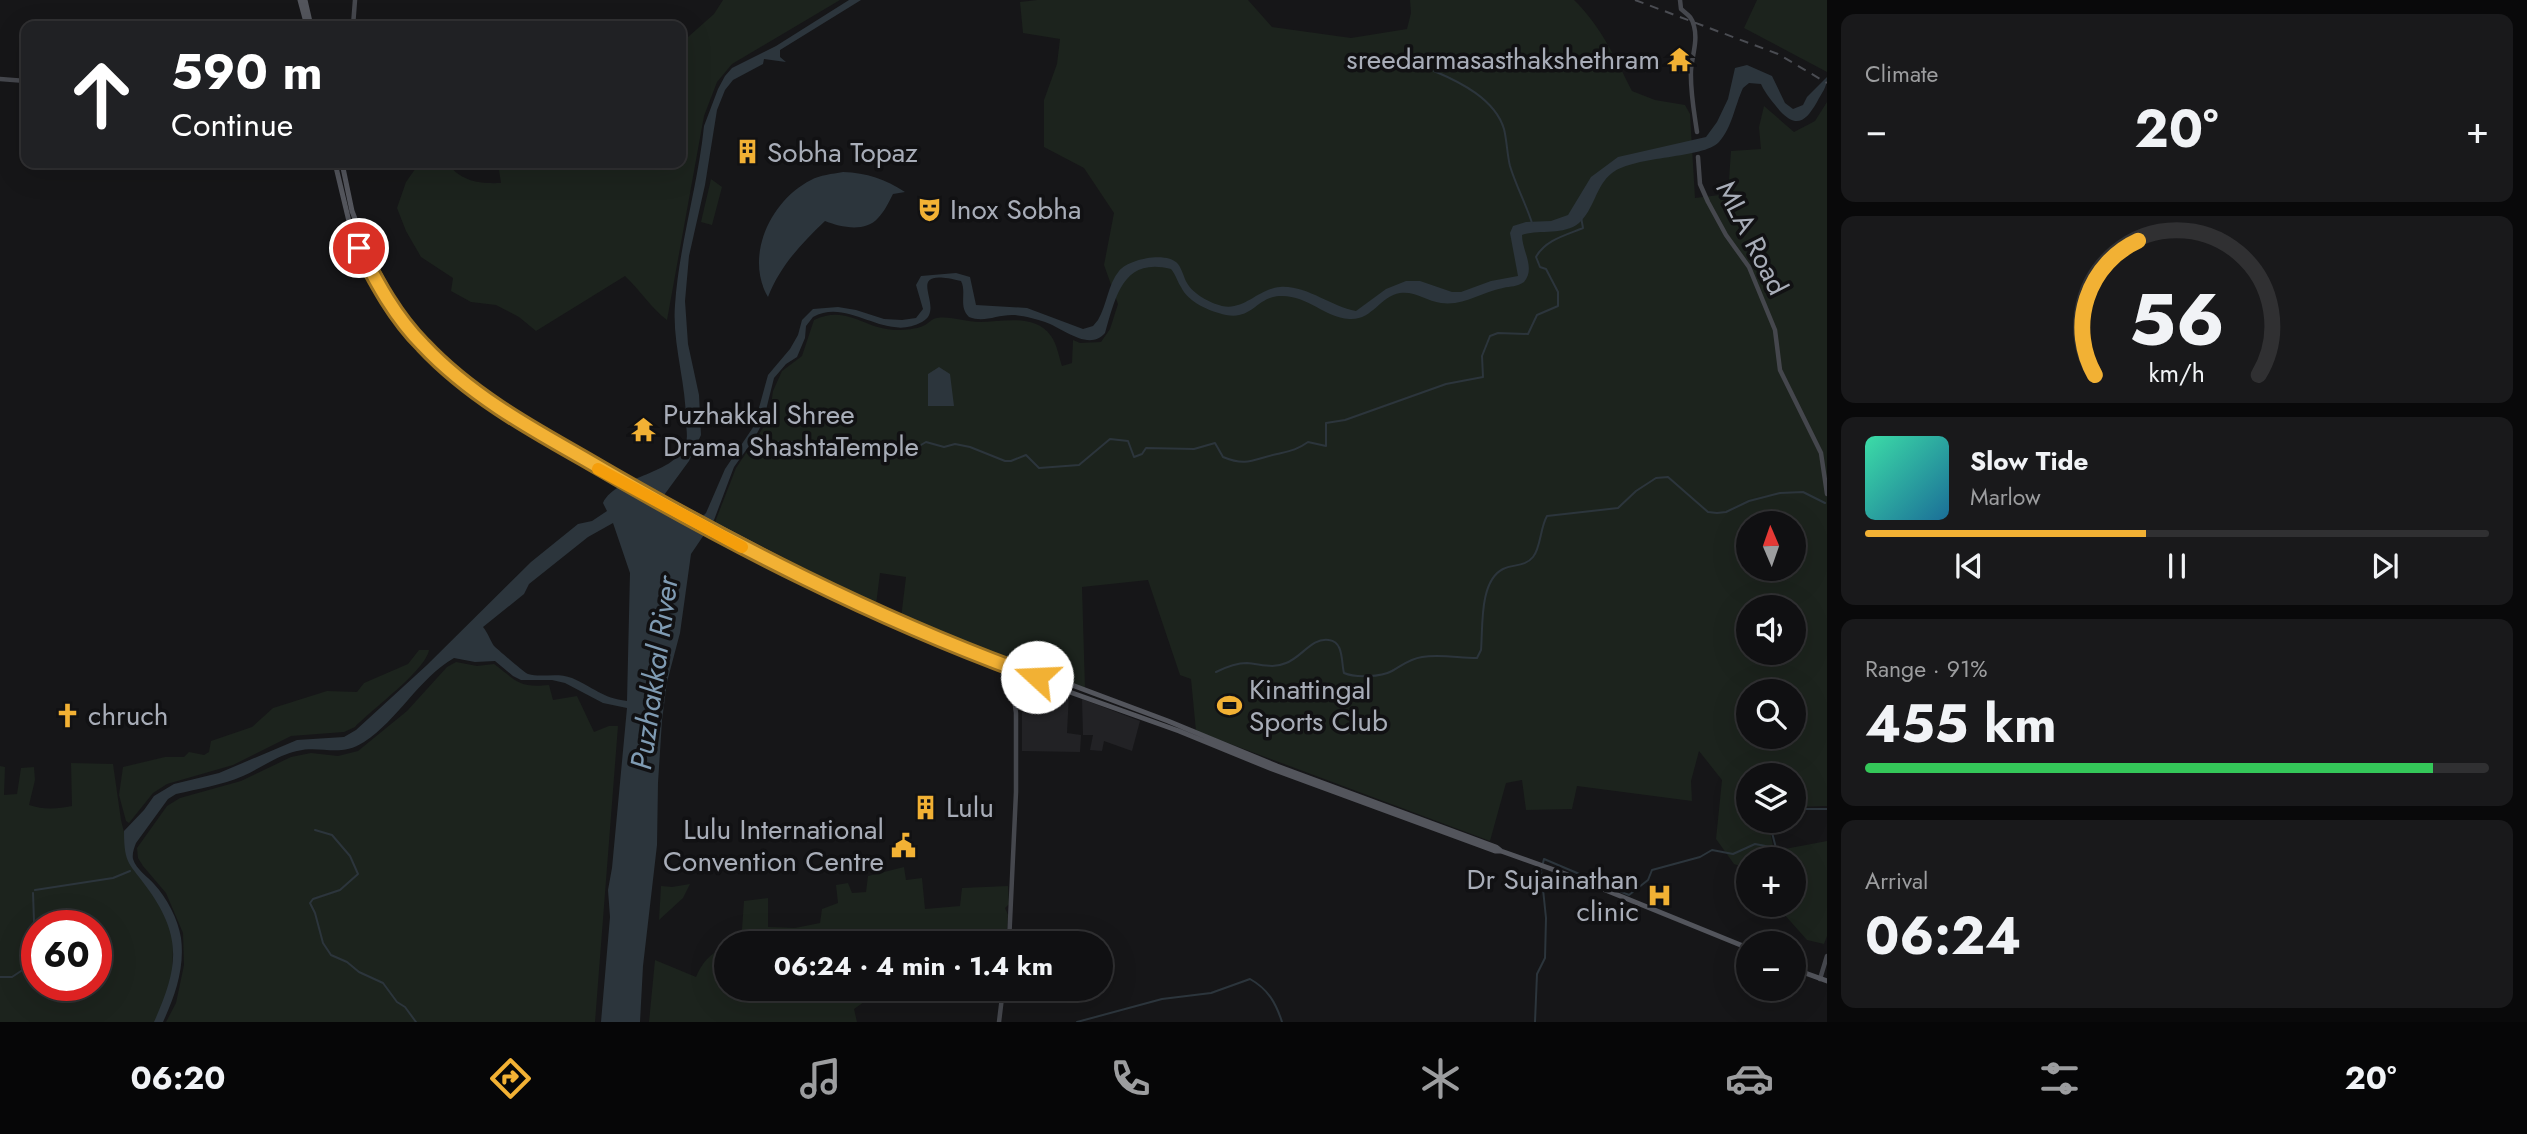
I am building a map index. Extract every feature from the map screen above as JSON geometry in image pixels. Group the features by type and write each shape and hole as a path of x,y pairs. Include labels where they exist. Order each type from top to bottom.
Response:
{"main road":[{"path":"302,0 308,21"},
{"path":"336,168 343,206 352,234 385,297 410,332 468,385 549,440 694,519 886,615 1001,664 1283,773 1501,851"},
{"path":"343,168 352,211 366,248 391,295 415,330 430,346 482,391 513,412 620,478 630,481 663,502 679,507 694,519"},
{"path":"886,615 1168,721 1276,766 1496,847 1736,943"},
{"path":"1806,974 1827,981"}],"street":[{"path":"353,21 355,0"},
{"path":"1679,0 1681,9 1690,14 1696,33 1691,97 1697,132"},
{"path":"0,79 21,81"},
{"name":"MLA Road","path":"1698,157 1700,184 1708,202 1749,267 1775,330 1780,370 1821,453 1827,495"},
{"path":"1001,664 1011,677 1016,713"},
{"path":"1010,931 1016,792 1016,713 1019,686 1022,679 1030,675"},
{"path":"1819,978 1827,956"},
{"path":"999,1022 1002,1001"}],"shaded area":[{"path":"723,0 840,0 732,64 717,82 704,116 667,320 625,276 536,331 519,317 496,305 471,302 451,291 453,278 421,257 397,208 406,182 416,168 451,168 464,178 477,182 501,183 499,170 507,168 686,168 688,37 714,14"},
{"path":"1037,0 1248,0 1272,27 1351,38 1407,29 1411,13 1410,0 1574,0 1600,31 1632,91 1655,100 1685,105 1690,114 1695,198 1728,194 1731,151 1761,149 1759,127 1764,106 1794,132 1815,121 1827,102 1827,806 1806,807 1806,763 1736,763 1736,833 1770,833 1773,847 1736,847 1736,865 1734,864 1716,839 1722,780 1699,751 1691,781 1692,801 1577,786 1572,809 1526,810 1522,780 1506,783 1490,841 1196,731 1191,679 1180,675 1148,580 1082,587 1085,689 901,618 906,577 880,573 876,605 715,522 736,468 769,419 773,391 782,371 802,356 814,320 826,316 847,316 885,329 897,330 917,328 943,318 980,322 1028,321 1051,336 1062,366 1072,363 1073,340 1080,343 1101,342 1110,329 1118,304 1104,265 1114,213 1084,168 1044,147 1044,100 1057,64 1060,39 1023,33 1020,2"},
{"path":"1757,0 1827,0 1827,72 1744,28"},
{"path":"711,179 722,187 712,225 701,222"},
{"path":"419,650 429,650 418,668 355,727 344,732 291,736 233,765 167,784 153,793 129,823 126,821 119,795 123,767 165,757 184,757 189,752 204,755 209,752 211,741 252,727 273,708 327,691 357,692 364,683 408,664"},
{"path":"456,662 477,666 494,664 524,684 549,685 553,700 577,696 594,732 609,726 618,726 595,1022 166,1022 176,1003 184,965 183,933 166,893 143,866 138,858 137,848 167,806 180,798 241,781 291,757 311,753 338,756 358,751 407,711 447,667"},
{"path":"1032,681 1069,694 1067,733 1081,735 1080,752 1022,751 1022,688 1023,684"},
{"path":"1082,699 1140,721 1132,751 1104,741 1102,751 1090,750 1093,735 1083,735"},
{"path":"71,763 113,764 121,820 131,861 168,912 173,942 172,992 158,1022 0,1022 0,766 5,767 4,795 17,794 21,768 34,767 35,780 29,805 61,808 72,806"},
{"path":"1827,841 1827,936 1824,944 1807,940 1806,931 1799,931 1787,917 1806,917 1806,847 1795,847"},
{"path":"904,867 906,880 922,878 925,909 960,906 962,888 1008,886 1009,904 1005,908 1008,915 1007,931 742,931 744,901 768,898 768,927 795,928 820,923 822,909 838,903 836,885 848,883 852,893 866,892 868,876"},
{"path":"690,884 683,898 659,920 661,886"},
{"path":"714,953 714,1001 864,1002 854,1009 857,1022 649,1022 655,960 696,977"}],"water":[{"name":"Puzhakkal River","path":"849,0 861,0 780,50 780,57 786,62 764,59 763,64 733,80 725,90 717,110 705,185 689,256 685,301 688,344 699,395 701,435 689,461 659,502 693,526 706,513 725,469 754,426 768,375 790,349 802,320 813,309 838,307 884,319 916,318 923,309 916,285 921,276 956,273 970,277 976,305 1027,308 1083,329 1093,326 1098,320 1112,282 1119,271 1139,260 1157,257 1173,260 1178,264 1193,291 1207,300 1230,307 1280,287 1300,289 1356,311 1386,289 1406,281 1420,281 1452,292 1461,292 1491,281 1518,276 1510,233 1513,226 1526,222 1551,221 1568,215 1591,177 1618,157 1706,137 1728,99 1735,68 1747,65 1772,76 1785,103 1793,109 1803,105 1807,97 1827,77 1825,87 1813,109 1805,118 1796,121 1780,111 1761,84 1749,83 1743,88 1730,123 1719,142 1699,151 1637,163 1612,173 1602,184 1579,223 1566,230 1522,235 1529,265 1524,282 1465,301 1441,303 1411,293 1400,293 1364,316 1349,319 1331,314 1298,298 1279,296 1235,316 1206,309 1194,302 1185,293 1171,269 1155,267 1132,274 1124,283 1113,306 1105,333 1091,340 1076,337 1045,322 1024,316 1006,315 980,319 969,317 964,309 961,281 942,278 932,279 928,283 929,316 908,327 894,327 840,312 827,312 813,317 806,326 805,338 797,357 786,364 774,378 763,422 734,467 714,520 691,554 680,633 667,682 662,720 657,845 643,966 640,1022 601,1022 610,917 608,890 627,708 603,703 565,683 552,680 521,680 495,661 475,662 454,658 430,676 376,733 355,747 290,753 235,779 176,794 168,799 136,843 133,855 137,866 167,902 175,916 181,938 182,960 175,992 163,1022 154,1022 172,970 172,939 160,907 129,863 124,831 154,796 174,784 219,773 297,740 344,737 356,730 427,665 531,562 578,524 592,521 607,511 603,503 610,493 659,469 680,453 687,434 675,334 675,305 680,260 704,126 718,89 732,68 776,46","holes":["613,523 630,573 627,701 604,695 566,676 528,674 494,646 483,627 524,594 529,584 588,537"]},
{"path":"843,172 875,178 905,192 893,194 880,216 866,226 845,227 825,221 792,256 768,297 761,281 759,264 761,247 773,215 797,189 811,180"},
{"path":"939,367 950,374 954,406 928,406 928,374"}],"waterway":[{"path":"1434,71 1455,80 1485,100 1499,118 1504,129 1510,166 1532,223"},
{"path":"755,438 770,442 833,442 843,447 853,445 866,449 876,445 897,444 914,449 926,442 944,447 955,444 1005,461 1026,455 1039,468 1079,465 1110,439 1128,441 1134,457 1142,454 1146,448 1194,449 1215,443 1223,457 1245,462 1293,450 1308,442 1326,446 1326,423 1345,420 1446,384 1483,377 1482,356 1490,336 1498,333 1528,334 1537,315 1558,306 1558,292 1536,257 1550,242 1583,228 1581,217"},
{"path":"1216,672 1243,663 1281,665 1323,640 1337,644 1344,673 1355,676 1387,673 1422,657 1477,658 1481,650 1484,606 1490,584 1495,575 1503,569 1533,557 1547,516 1618,508 1636,491 1656,478 1668,477 1708,512 1726,512 1749,501 1780,493 1803,492 1825,503"},
{"path":"1806,809 1827,809"},
{"path":"315,830 332,835 350,856 358,874 340,890 313,899 310,903 323,943 331,955 383,983 416,1022"},
{"path":"1543,863 1544,859 1629,895 1648,880 1652,870 1700,857 1712,850 1733,854 1755,844 1776,848 1772,833"},
{"path":"1535,1022 1537,974 1545,958 1546,918 1541,870"},
{"path":"35,890 113,878 130,871"},
{"path":"0,977 12,977 30,965 34,921 33,893"},
{"path":"1077,1022 1162,999 1211,993 1250,979 1270,997 1282,1022"}],"railway":[{"path":"1635,0 1778,54 1827,83"}],"slow traffic":[{"path":"598,469 742,547"}],"place":[{"name":"sreedarmasasthakshethram","path":"1680,59"},
{"name":"Sobha Topaz","path":"747,152"},
{"name":"Inox Sobha","path":"930,209"},
{"name":"Puzhakkal Shree Drama ShashtaTemple","path":"643,430"},
{"name":"Kinattingal Sports Club","path":"1229,705"},
{"name":"chruch","path":"68,715"},
{"name":"Lulu","path":"926,807"},
{"name":"Lulu International Convention Centre","path":"904,845"},
{"name":"Dr Sujainathan clinic","path":"1659,895"}],"route":[{"path":"359,248 390,304 424,347 468,385 542,437 692,521 866,609 1037,677"}]}
